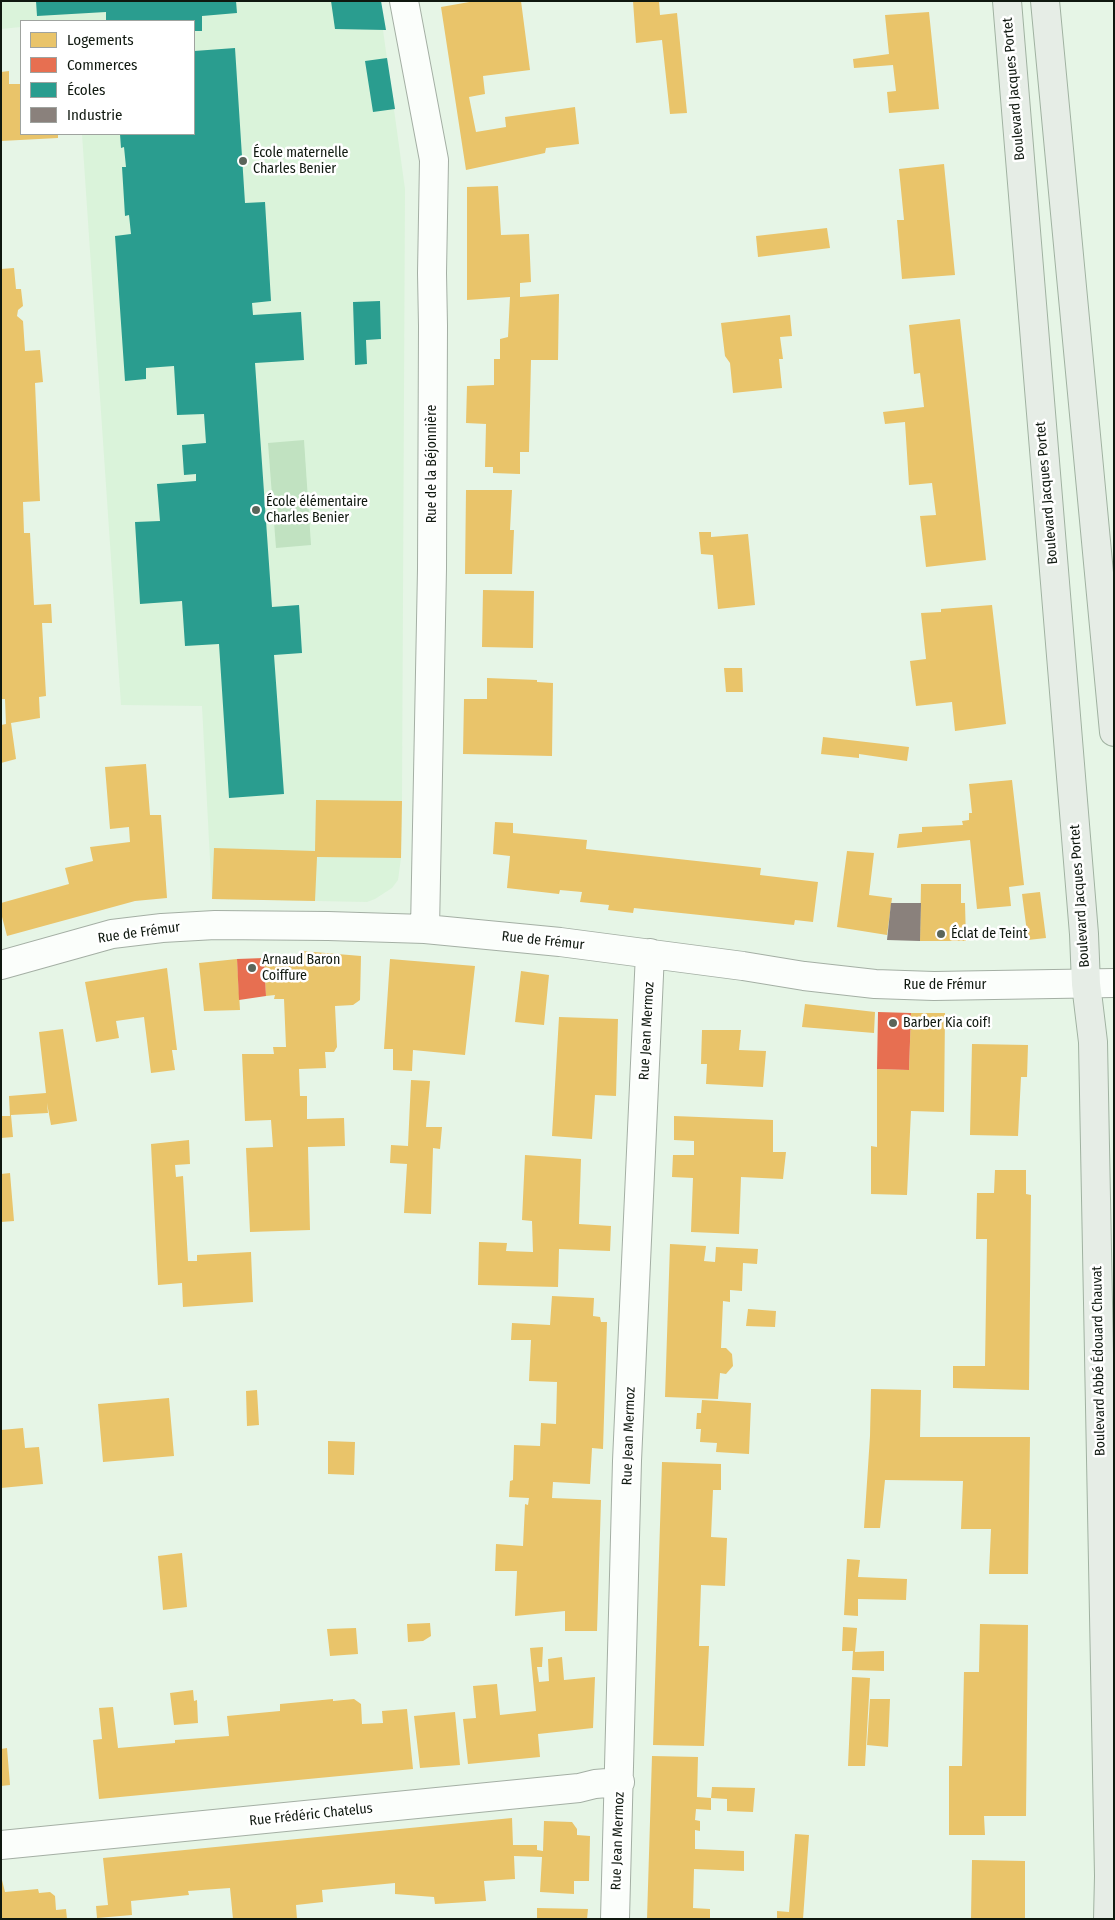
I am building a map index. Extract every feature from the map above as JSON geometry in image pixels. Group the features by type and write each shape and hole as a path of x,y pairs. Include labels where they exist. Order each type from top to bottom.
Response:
{"main road":[{"name":"Boulevard Jacques Portet","path":"1007,1 1084,934 1086,984"},
{"path":"1045,1 1114,732"},
{"name":"Boulevard Abbé Édouard Chauvat","path":"1086,984 1093,1052 1109,1866 1108,1919"}],"street":[{"name":"Rue de la Béjonnière","path":"404,1 434,160 432,559 426,929"},
{"name":"Rue de Frémur","path":"1,965 112,934 162,928 251,925 426,929 560,942 650,953 804,976 876,984 934,986 1114,983"},
{"name":"Rue Jean Mermoz","path":"616,1919 628,1461 650,953"},
{"name":"Rue Frédéric Chatelus","path":"1,1845 569,1789 620,1782"}],"shaded area":[{"name":"École élémentaire Charles Benier","path":"1,1 381,1 383,30 405,189 402,801 401,858 398,880 392,888 375,899 367,902 212,899 202,706 121,705 82,135 195,135 195,20 20,20 20,27 1,29"},
{"path":"304,440 311,545 276,548 268,443"}],"building: Logements":[{"path":"475,1 521,1 530,70 483,76 485,94 469,97 476,132 506,127 505,117 575,107 579,144 546,148 545,153 466,170 441,7"},
{"path":"633,1 659,1 660,15 677,13 687,113 670,114 662,40 636,43"},
{"path":"929,12 939,109 889,113 887,92 896,91 893,65 854,68 853,59 889,54 885,15"},
{"path":"9,71 9,84 20,84 20,135 58,135 58,138 1,141 1,72"},
{"path":"944,164 955,275 902,279 897,220 904,220 899,169"},
{"path":"498,186 501,235 529,234 531,282 520,283 520,297 559,294 558,360 531,360 529,452 520,452 520,474 493,473 493,467 485,467 486,424 466,423 467,386 494,385 494,359 500,359 500,339 508,337 510,297 467,300 467,187"},
{"path":"827,228 830,248 758,257 756,236"},
{"path":"14,268 16,289 21,289 23,306 18,310 17,316 23,321 25,351 40,350 43,382 35,383 40,501 23,502 24,533 30,533 34,605 51,604 52,623 42,623 46,696 39,697 40,718 11,723 16,759 1,763 1,725 6,724 5,699 1,699 1,269"},
{"path":"790,315 792,336 780,337 783,359 779,359 782,388 733,393 730,363 725,356 721,323"},
{"path":"960,319 986,560 926,567 920,516 936,515 932,483 909,485 905,422 885,424 883,412 924,407 920,373 914,374 909,325"},
{"path":"466,490 512,490 510,530 514,530 512,574 465,574"},
{"path":"699,532 711,532 711,537 748,534 755,605 718,609 713,555 701,554"},
{"path":"483,590 534,591 533,648 482,647"},
{"path":"992,605 1006,724 955,731 952,702 916,706 910,661 926,659 921,613 941,612 941,609"},
{"path":"724,668 742,668 743,692 726,692"},
{"path":"487,678 537,680 537,682 553,683 552,756 463,754 464,699 487,699"},
{"path":"823,737 909,747 907,761 859,754 859,758 821,754"},
{"path":"146,764 150,815 161,815 167,898 135,901 7,936 1,913 1,903 69,884 65,868 93,861 90,847 130,842 129,827 110,829 105,767"},
{"path":"1012,780 1024,885 1009,887 1011,906 977,909 970,840 897,848 899,834 922,832 922,827 963,825 962,821 969,820 969,813 972,813 969,784"},
{"path":"316,800 402,801 401,858 317,857 315,901 212,899 214,848 315,851"},
{"path":"495,822 513,823 513,833 587,840 586,849 761,868 760,875 818,882 813,922 795,920 794,925 634,908 633,913 608,910 609,905 580,902 582,892 560,890 559,894 507,888 510,856 493,854"},
{"path":"847,851 874,853 869,895 892,898 887,935 837,927"},
{"path":"921,884 961,884 961,903 965,903 966,941 920,941"},
{"path":"1040,892 1046,938 1028,940 1022,894"},
{"path":"302,951 361,956 360,1000 353,1005 335,1006 337,1047 334,1052 325,1052 326,1068 299,1069 300,1096 307,1096 307,1119 344,1118 345,1146 308,1147 310,1230 250,1232 246,1148 273,1147 271,1120 245,1121 242,1054 274,1054 273,1047 286,1047 284,999 274,999 275,995 266,996 264,958 301,959"},
{"path":"237,959 240,1010 204,1011 199,963"},
{"path":"390,959 475,966 465,1055 413,1050 412,1071 393,1070 393,1049 384,1049"},
{"path":"167,968 177,1050 172,1050 175,1070 151,1073 144,1017 116,1021 119,1038 96,1042 85,982"},
{"path":"521,971 549,975 544,1025 515,1022"},
{"path":"805,1004 875,1012 874,1033 802,1027"},
{"path":"911,1013 945,1013 944,1112 911,1111 907,1195 871,1194 871,1146 877,1147 877,1069 909,1070"},
{"path":"559,1017 618,1019 616,1096 595,1095 592,1139 552,1136"},
{"path":"63,1029 77,1121 51,1125 47,1103 48,1113 11,1115 13,1137 1,1138 1,1116 10,1116 9,1096 46,1093 39,1032"},
{"path":"702,1030 741,1030 739,1050 766,1051 763,1087 706,1084 707,1064 701,1064"},
{"path":"972,1044 1028,1045 1027,1077 1021,1077 1018,1136 970,1135"},
{"path":"411,1080 430,1081 426,1127 442,1127 440,1149 433,1148 431,1214 404,1213 407,1164 390,1163 391,1145 408,1146"},
{"path":"674,1116 773,1120 773,1152 786,1152 783,1179 741,1177 739,1234 691,1232 693,1178 672,1177 673,1155 694,1155 694,1141 674,1140"},
{"path":"189,1140 190,1164 175,1165 176,1177 183,1176 188,1261 197,1261 197,1255 251,1252 253,1302 183,1307 182,1283 158,1285 151,1144"},
{"path":"525,1155 581,1159 579,1224 611,1226 610,1251 559,1249 558,1287 478,1285 479,1242 507,1243 506,1251 533,1252 532,1221 522,1220"},
{"path":"995,1170 1026,1170 1026,1194 1031,1195 1029,1390 953,1388 953,1366 985,1366 987,1239 976,1239 977,1193 994,1193"},
{"path":"10,1173 14,1221 1,1222 1,1174"},
{"path":"670,1244 706,1246 704,1261 715,1262 716,1247 758,1249 757,1264 743,1263 742,1291 730,1290 730,1302 723,1301 721,1348 726,1348 732,1354 733,1366 726,1374 720,1373 718,1399 665,1397"},
{"path":"552,1296 594,1298 593,1316 600,1317 601,1322 607,1322 603,1449 592,1448 590,1484 553,1482 552,1498 601,1500 597,1631 565,1631 565,1611 515,1616 517,1571 495,1571 496,1544 523,1546 525,1504 528,1505 529,1498 509,1497 510,1481 513,1480 514,1445 540,1446 541,1423 556,1424 557,1382 529,1381 531,1340 511,1340 512,1323 550,1325"},
{"path":"748,1309 776,1311 775,1327 746,1326"},
{"path":"871,1389 921,1390 920,1437 1030,1437 1028,1574 989,1574 991,1529 961,1529 963,1481 885,1480 880,1528 864,1528"},
{"path":"257,1390 259,1425 247,1426 246,1391"},
{"path":"169,1398 174,1456 103,1462 98,1404"},
{"path":"702,1400 751,1403 749,1454 716,1452 717,1443 700,1442 701,1429 696,1429 697,1413 701,1413"},
{"path":"23,1428 25,1448 39,1447 43,1484 1,1488 1,1430"},
{"path":"328,1441 355,1442 354,1475 328,1474"},
{"path":"662,1462 721,1464 721,1490 713,1490 711,1537 727,1538 725,1586 701,1585 699,1646 709,1646 704,1746 653,1745"},
{"path":"182,1553 187,1607 163,1610 158,1556"},
{"path":"847,1559 860,1560 858,1577 907,1579 906,1600 858,1599 858,1616 844,1615"},
{"path":"430,1623 431,1636 423,1641 408,1642 407,1624"},
{"path":"980,1624 1028,1625 1026,1816 984,1816 985,1835 949,1835 949,1766 962,1766 964,1672 979,1672"},
{"path":"843,1627 857,1628 855,1652 884,1651 884,1671 852,1670 853,1651 842,1651"},
{"path":"356,1628 358,1654 330,1656 327,1629"},
{"path":"543,1647 542,1667 537,1667 539,1682 549,1681 548,1659 562,1657 564,1680 595,1677 593,1728 538,1734 540,1757 468,1764 463,1719 476,1718 473,1686 497,1684 500,1715 536,1711 530,1648"},
{"path":"852,1677 870,1678 865,1766 848,1766"},
{"path":"193,1690 194,1701 197,1700 198,1723 174,1725 170,1693"},
{"path":"333,1699 333,1701 354,1699 361,1704 362,1724 383,1723 382,1711 407,1709 413,1769 99,1799 93,1740 102,1739 99,1708 113,1707 118,1748 175,1743 175,1740 229,1736 227,1716 280,1711 280,1704"},
{"path":"870,1699 890,1699 888,1747 867,1745"},
{"path":"455,1712 460,1765 420,1768 414,1716"},
{"path":"7,1748 10,1785 1,1786 1,1749"},
{"path":"652,1756 698,1757 697,1797 711,1798 711,1810 696,1809 695,1820 700,1821 700,1831 695,1830 695,1849 744,1851 744,1871 694,1869 693,1908 710,1909 710,1919 647,1919"},
{"path":"712,1787 755,1788 753,1812 727,1811 727,1799 711,1798"},
{"path":"512,1818 513,1845 537,1845 537,1850 543,1851 544,1821 572,1822 577,1829 577,1835 590,1836 589,1881 574,1881 574,1894 540,1892 542,1857 514,1856 515,1879 484,1881 486,1901 435,1904 434,1897 395,1894 395,1883 322,1890 323,1902 296,1905 297,1919 233,1919 230,1888 188,1891 189,1895 131,1901 132,1915 97,1918 96,1906 108,1905 103,1858"},
{"path":"795,1834 809,1835 803,1919 777,1919 777,1911 789,1912"},
{"path":"972,1860 1025,1861 1025,1919 971,1919"},
{"path":"1,1876 5,1892 38,1889 39,1893 50,1892 55,1896 56,1910 66,1909 67,1919 1,1919"},
{"path":"537,1908 588,1909 587,1919 537,1919"}],"building: Commerces":[{"path":"264,958 266,996 239,1000 237,959"},
{"path":"878,1012 911,1013 909,1070 877,1069"}],"building: Écoles":[{"path":"36,1 236,1 237,13 202,16 202,31 195,31 195,20 106,20 106,12 37,16"},
{"path":"331,1 381,1 386,30 335,29"},
{"path":"235,48 245,203 265,202 271,301 252,303 253,315 301,312 304,360 255,363 272,607 299,605 302,653 274,655 284,794 229,798 219,644 185,646 182,601 140,604 135,522 160,521 157,484 196,481 196,474 184,475 182,445 206,443 204,414 177,415 174,366 146,368 146,379 125,381 115,236 131,234 129,215 125,216 122,167 126,167 124,147 121,148 120,135 195,135 195,51"},
{"path":"387,58 395,109 373,112 365,61"},
{"path":"380,301 381,339 366,340 367,364 355,365 353,302"}],"building: Industrie":[{"path":"891,903 921,903 920,941 887,940"}],"place":[{"name":"École maternelle Charles Benier","path":"243,161"},
{"name":"École élémentaire Charles Benier","path":"256,510"},
{"name":"Éclat de Teint","path":"941,934"},
{"name":"Arnaud Baron Coiffure","path":"252,968"},
{"name":"Barber Kia coif!","path":"893,1023"}]}
